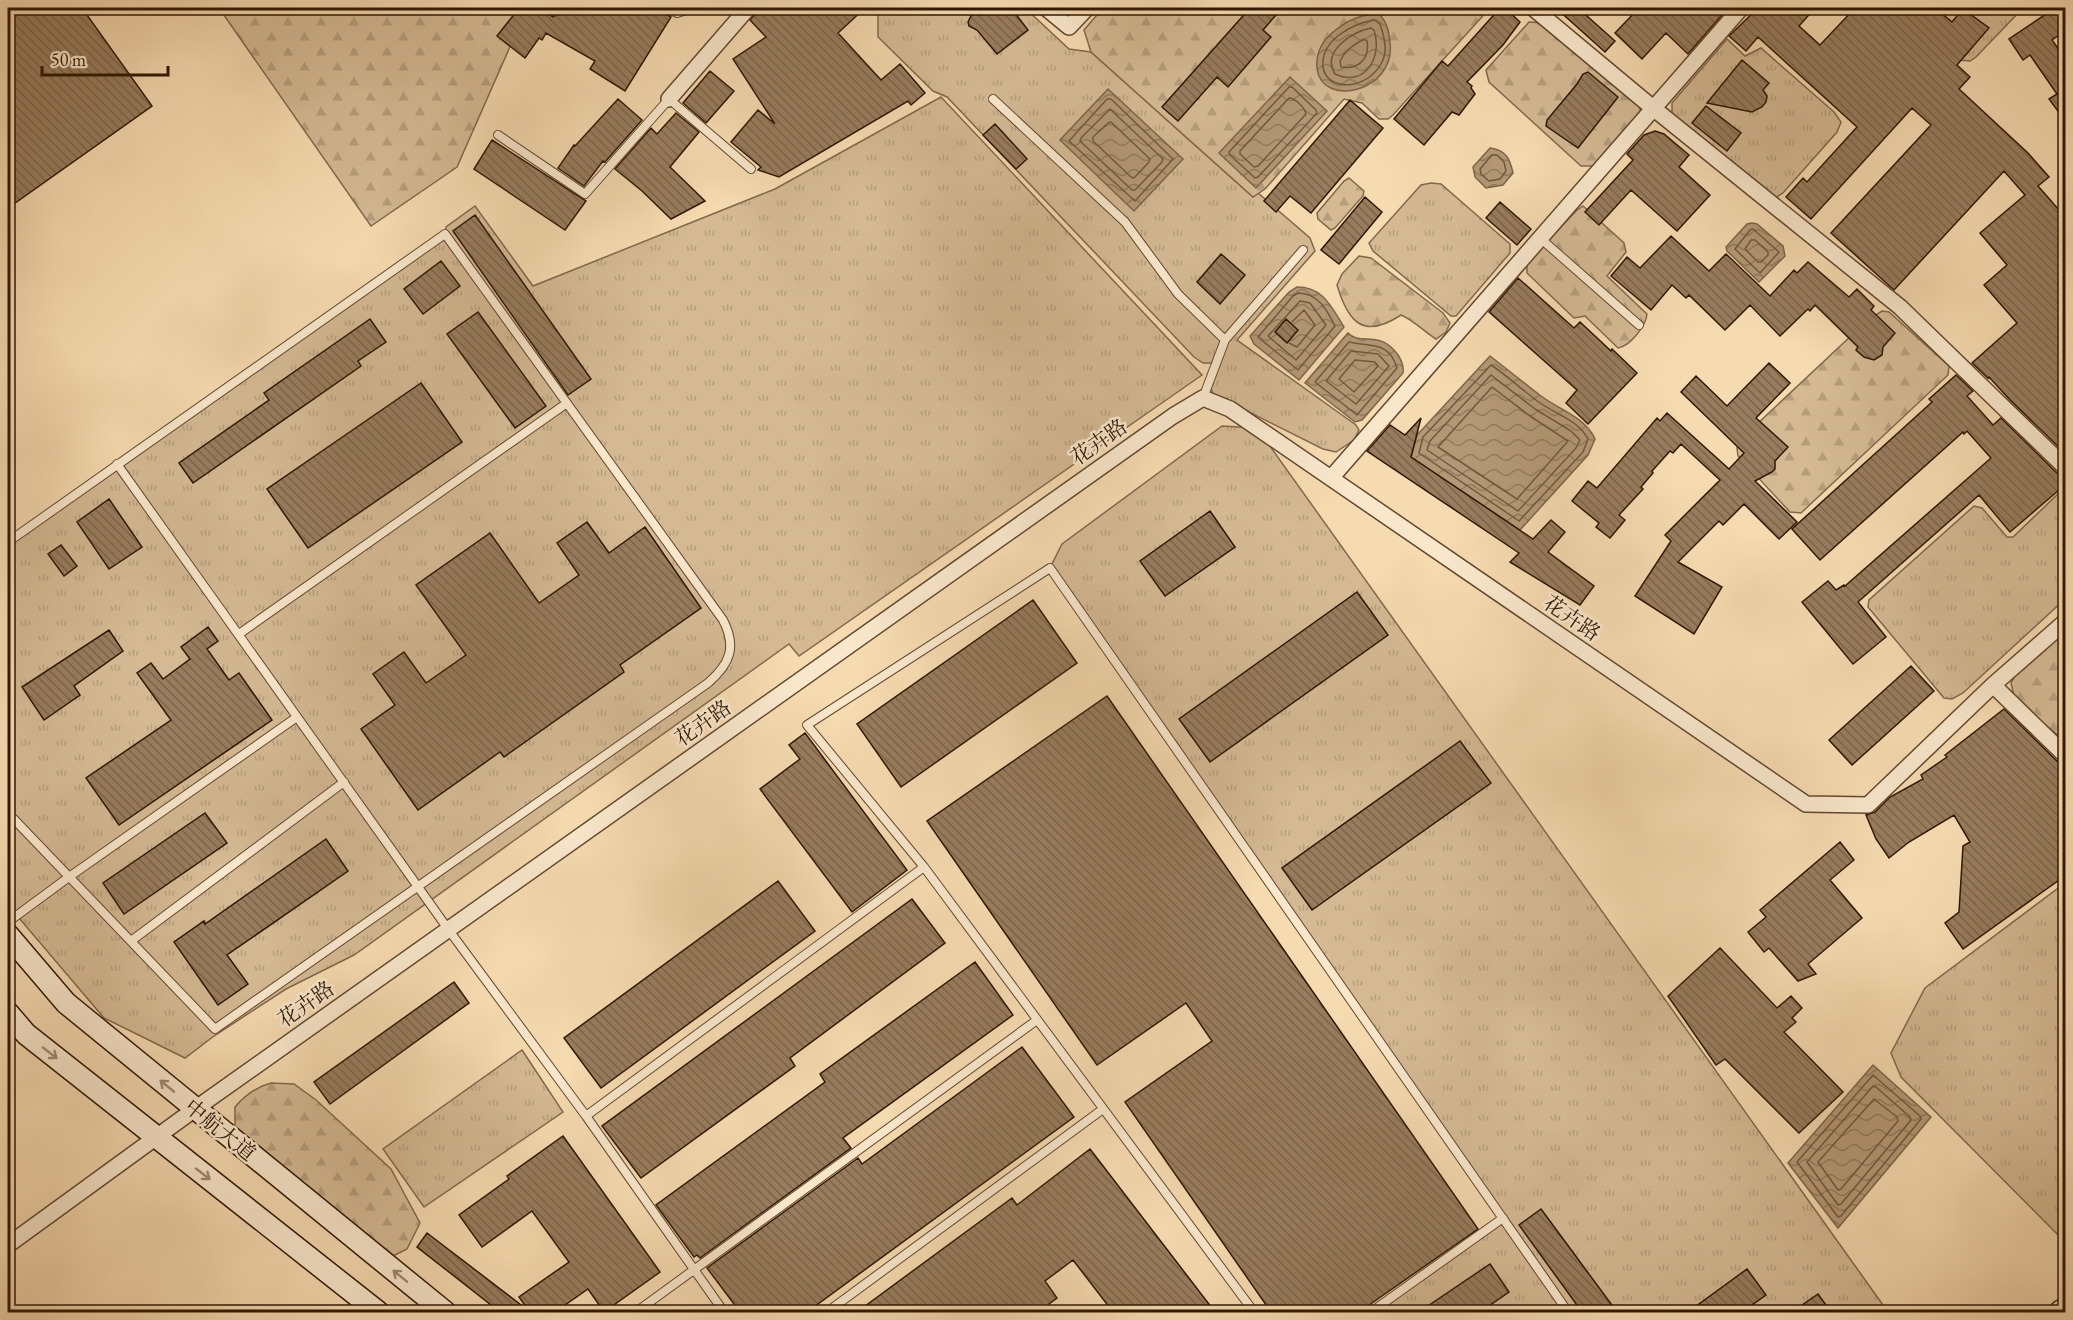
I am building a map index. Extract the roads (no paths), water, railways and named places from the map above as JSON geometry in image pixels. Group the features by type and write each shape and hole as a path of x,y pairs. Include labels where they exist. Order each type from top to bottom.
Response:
{"main road":[{"name":"中航大道","path":"8,935 66,1003 445,1312"},
{"path":"8,1013 26,1034 378,1312"},
{"path":"2062,1312 2066,1310"}],"street":[{"path":"669,99 748,8"},
{"path":"1046,8 1069,27 1087,8"},
{"path":"1533,8 1900,307 2066,468"},
{"path":"1331,478 1741,8"},
{"name":"花卉路","path":"8,1245 448,929 1163,423 1203,398 1230,409 1806,804 1868,805 1993,686 2066,621"},
{"path":"1993,686 2066,756"}],"lane":[{"path":"667,8 676,13 693,8"},
{"path":"498,135 585,194 669,99 751,169"},
{"path":"993,99 1125,222 1178,294 1225,340"},
{"path":"8,542 445,234 723,620 730,633 728,658 722,671 708,683 215,1029 8,813"},
{"path":"1540,238 1640,326"},
{"path":"1203,398 1225,340 1303,250"},
{"path":"239,634 567,403"},
{"path":"117,464 448,929 586,1116 723,1312"},
{"path":"1254,1312 924,867 807,725 1050,568 1568,1312"},
{"path":"8,922 297,717"},
{"path":"131,941 344,782"},
{"path":"586,1116 924,867"},
{"path":"636,1312 1037,1020"},
{"path":"827,1312 1103,1109"},
{"path":"1371,1312 1503,1218"}],"water":[{"path":"1371,14 1379,14 1387,27 1390,43 1389,60 1382,73 1371,83 1358,89 1344,91 1332,89 1322,81 1317,69 1318,53 1324,42 1337,29 1350,21"},
{"path":"1290,77 1327,111 1256,188 1219,153"},
{"path":"1108,89 1183,159 1134,211 1060,140"},
{"path":"1490,148 1504,153 1513,173 1503,185 1486,188 1475,177 1473,167"},
{"path":"1747,224 1757,224 1783,246 1785,256 1759,282 1727,251 1726,247"},
{"path":"1297,287 1320,294 1344,327 1299,380 1254,344 1250,336 1289,292"},
{"path":"1348,333 1353,337 1384,342 1398,355 1403,368 1403,373 1362,420 1355,422 1305,383"},
{"path":"1490,356 1541,396 1579,419 1591,431 1595,439 1588,455 1520,530 1411,457 1417,435"},
{"path":"1873,1065 1931,1117 1838,1228 1788,1163"}]}
